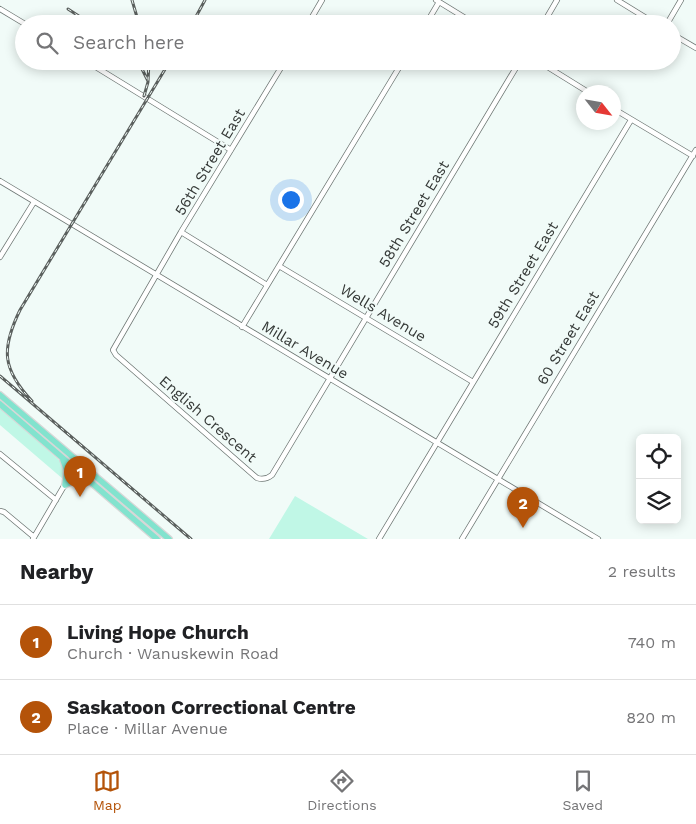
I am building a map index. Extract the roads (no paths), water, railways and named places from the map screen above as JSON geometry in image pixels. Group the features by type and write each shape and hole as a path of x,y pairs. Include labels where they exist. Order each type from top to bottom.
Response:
{"main road":[{"path":"0,395 168,539"},
{"path":"0,404 157,539"},
{"path":"63,458 67,471 65,485"},
{"path":"65,485 78,478 88,480"}],"street":[{"path":"313,15 322,0"},
{"path":"548,15 557,0"},
{"path":"616,0 641,15"},
{"path":"672,15 681,0"},
{"path":"431,15 438,1 461,15"},
{"path":"0,8 15,18"},
{"path":"681,39 696,48"},
{"path":"101,70 231,150"},
{"name":"56th Street East","path":"156,276 280,70"},
{"path":"242,327 398,70"},
{"name":"58th Street East","path":"329,379 515,70"},
{"path":"553,70 577,85"},
{"path":"621,114 692,156"},
{"name":"59th Street East","path":"378,539 631,120"},
{"name":"60 Street East","path":"462,539 696,150"},
{"name":"Millar Avenue","path":"0,181 436,444 598,539"},
{"path":"0,258 34,202"},
{"path":"182,232 267,286"},
{"name":"Wells Avenue","path":"279,266 473,382"},
{"name":"English Crescent","path":"156,276 115,344 114,353 257,478 265,479 272,475 329,379"},
{"path":"0,454 56,500"},
{"path":"0,511 5,513 34,538 78,462"}],"railway":[{"path":"132,0 136,15"},
{"path":"197,15 205,0"},
{"path":"68,9 77,15"},
{"path":"142,70 148,81"},
{"path":"144,96 148,82 149,70"},
{"path":"32,401 22,390 10,368 8,347 14,324 20,310 165,70"},
{"path":"0,376 191,539"}],"place":[{"name":"Living Hope Church","path":"80,497"},
{"name":"Saskatoon Correctional Centre","path":"523,528"}]}
